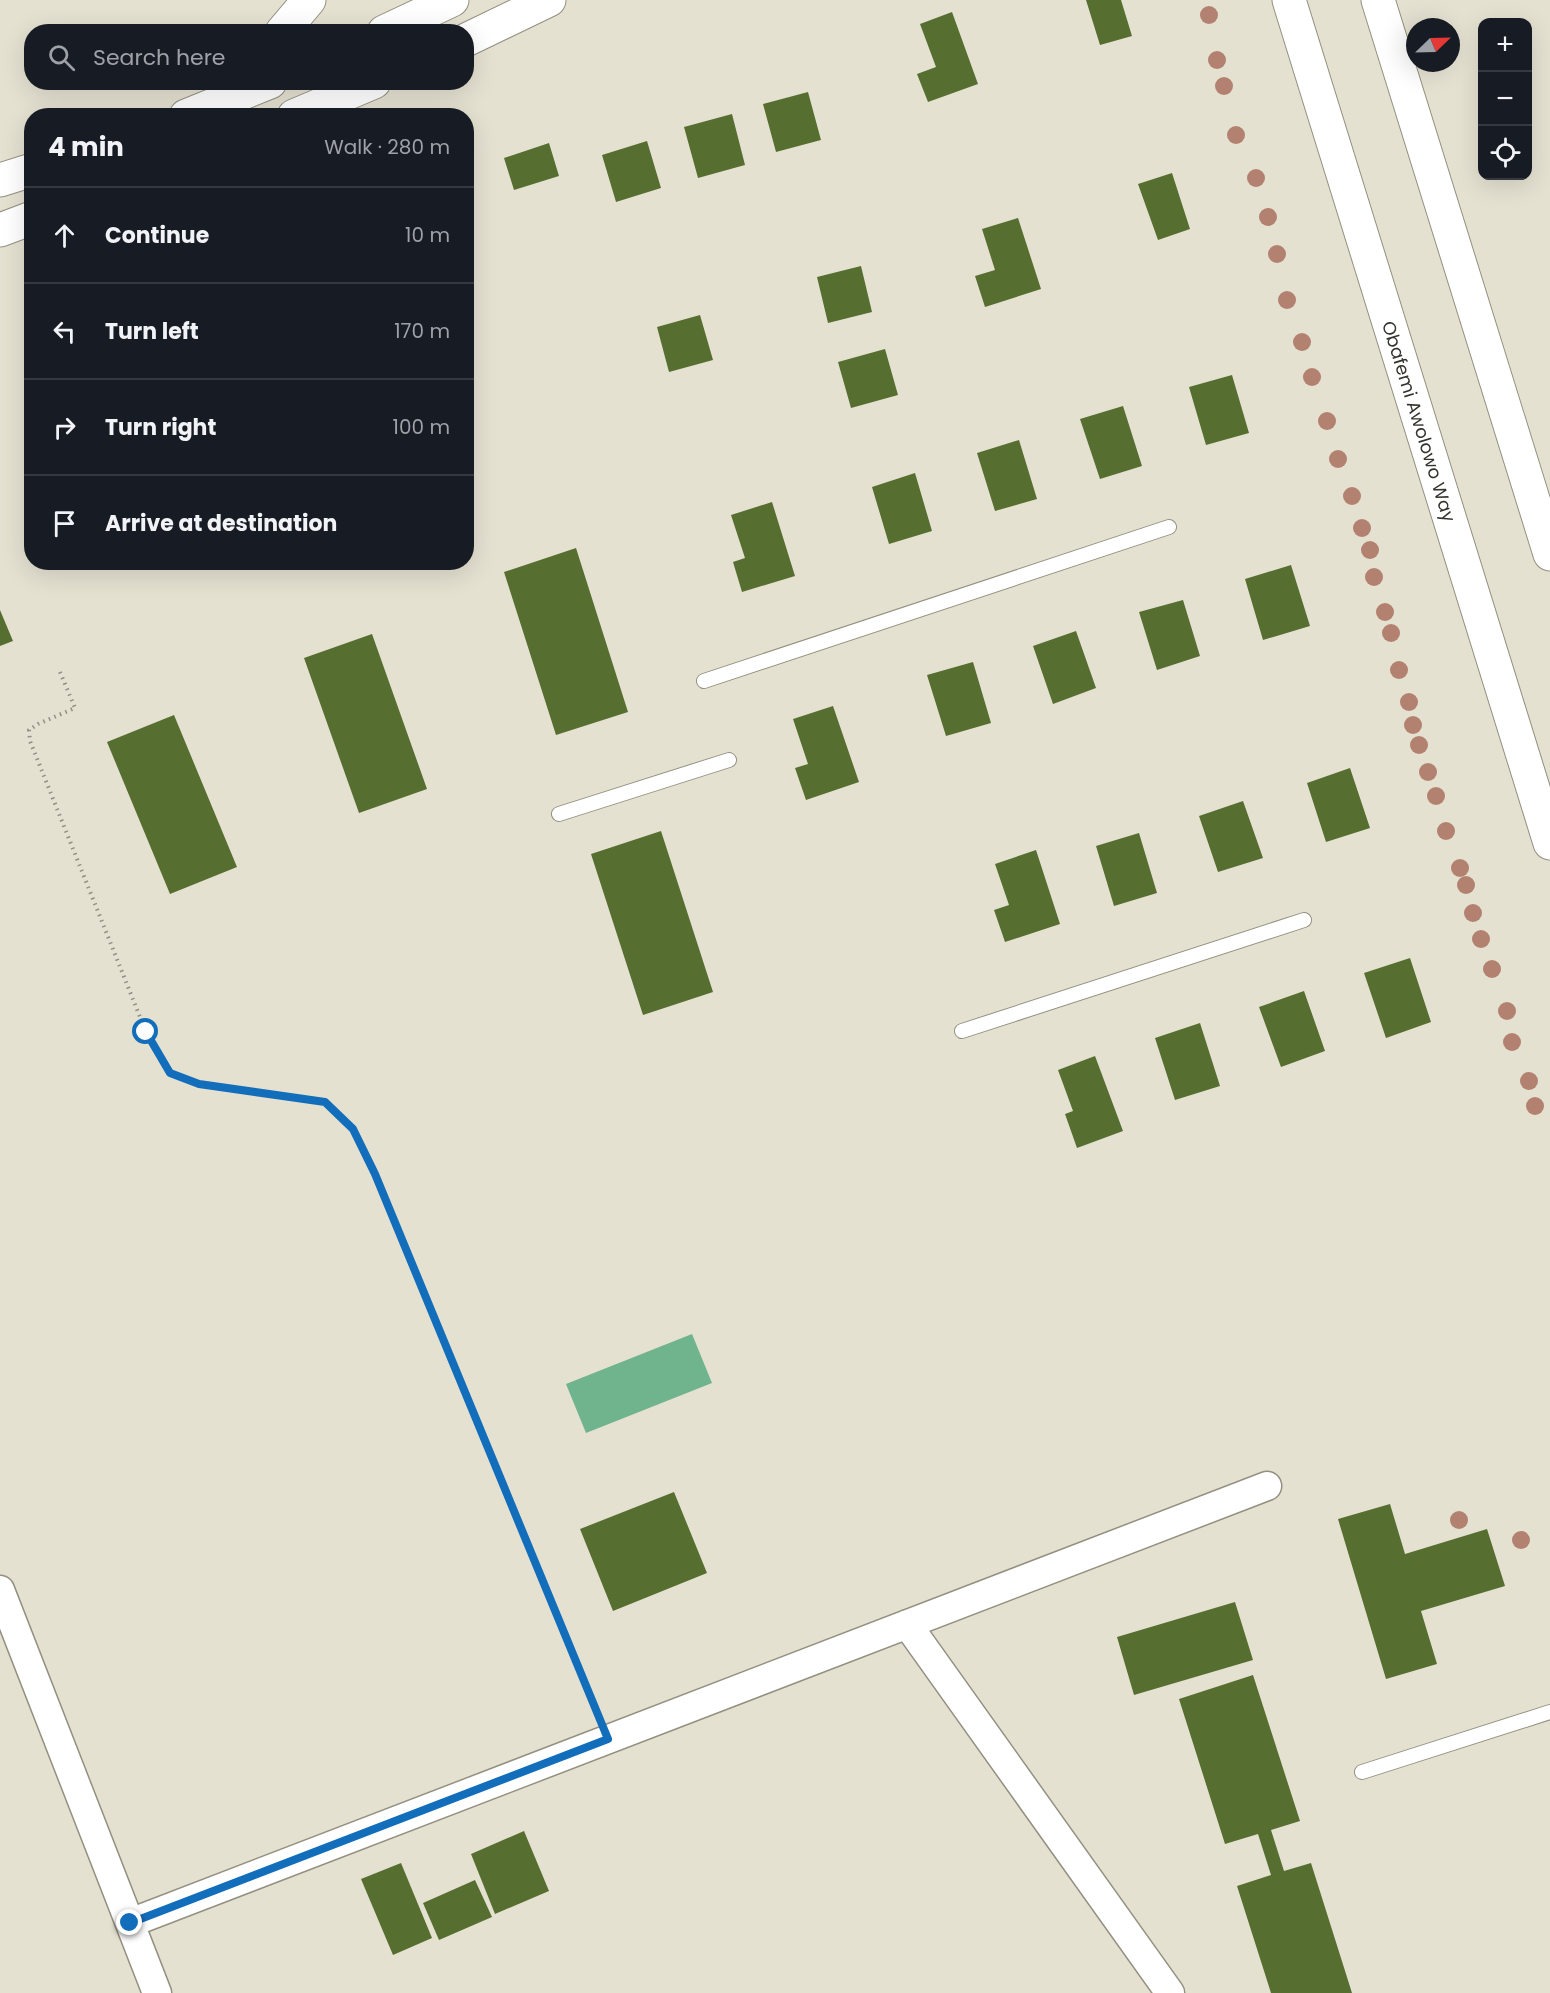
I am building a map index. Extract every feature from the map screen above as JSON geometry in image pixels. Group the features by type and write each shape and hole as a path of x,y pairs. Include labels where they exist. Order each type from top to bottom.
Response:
{"main road":[{"path":"289,24 309,0"},
{"path":"474,36 549,0"},
{"name":"Obafemi Awolowo Way","path":"1289,0 1550,843"},
{"path":"1378,0 1550,554"},
{"path":"404,24 439,10"},
{"path":"202,108 239,90"},
{"path":"313,108 355,90"},
{"path":"0,180 24,173"},
{"path":"0,230 24,221"}],"street":[{"path":"130,1923 1267,1485"},
{"path":"0,1590 7,1626 157,1993"},
{"path":"907,1623 1170,1993"}],"lane":[{"path":"704,681 1169,526"},
{"path":"559,814 729,760"},
{"path":"962,1031 1304,920"},
{"path":"1362,1772 1550,1712"}],"path":[{"path":"60,672 75,708 29,730 30,741 146,1032 170,1073 199,1084 325,1102 353,1129 375,1174 608,1739"}],"shaded area":[{"path":"692,1334 712,1383 586,1433 566,1384"}],"building":[{"path":"1086,0 1121,0 1132,36 1100,45"},
{"path":"952,12 978,84 928,102 917,74 936,67 920,24"},
{"path":"808,92 821,140 776,152 763,104"},
{"path":"732,114 745,165 698,178 684,127"},
{"path":"647,141 661,188 616,202 602,155"},
{"path":"549,143 559,176 514,190 504,158"},
{"path":"1172,173 1190,229 1158,240 1138,184"},
{"path":"1018,218 1041,289 985,307 975,276 995,270 982,229"},
{"path":"861,266 872,312 828,323 817,277"},
{"path":"700,315 713,360 669,372 657,327"},
{"path":"885,349 898,395 851,408 838,362"},
{"path":"1232,375 1249,433 1206,445 1189,387"},
{"path":"1123,406 1142,466 1100,479 1080,419"},
{"path":"1019,440 1037,499 995,511 977,453"},
{"path":"915,473 932,531 889,544 872,487"},
{"path":"772,502 795,576 742,592 733,562 745,558 731,515"},
{"path":"576,548 628,712 556,735 504,572"},
{"path":"1291,565 1310,626 1263,640 1245,579"},
{"path":"1183,600 1200,656 1157,670 1139,612"},
{"path":"0,610 13,641 0,646"},
{"path":"1076,631 1096,688 1053,704 1033,646"},
{"path":"372,634 427,789 359,813 304,658"},
{"path":"973,662 991,723 946,736 927,675"},
{"path":"833,706 859,782 806,800 795,768 808,764 793,719"},
{"path":"174,715 237,867 170,894 107,742"},
{"path":"1350,768 1370,828 1326,842 1307,783"},
{"path":"1243,801 1263,858 1218,872 1199,816"},
{"path":"661,831 713,992 643,1015 591,854"},
{"path":"1139,833 1157,893 1114,906 1096,846"},
{"path":"1036,850 1060,924 1005,942 994,910 1009,905 995,864"},
{"path":"1410,958 1431,1022 1386,1038 1364,973"},
{"path":"1304,991 1325,1051 1281,1067 1259,1007"},
{"path":"1200,1023 1220,1086 1175,1100 1155,1038"},
{"path":"1095,1056 1123,1131 1077,1148 1065,1114 1073,1111 1058,1070"},
{"path":"674,1492 707,1573 613,1611 580,1529"},
{"path":"1390,1504 1405,1554 1487,1529 1505,1586 1421,1611 1437,1664 1386,1679 1338,1519"},
{"path":"1235,1602 1253,1660 1134,1695 1117,1637"},
{"path":"1253,1675 1300,1821 1271,1830 1284,1871 1311,1863 1352,1993 1271,1993 1237,1886 1271,1875 1258,1834 1225,1844 1179,1699"},
{"path":"524,1831 549,1891 495,1914 471,1854"},
{"path":"401,1863 432,1938 393,1955 361,1879"},
{"path":"475,1880 492,1917 439,1940 423,1903"}],"route":[{"path":"130,1923 608,1739 375,1174 353,1129 325,1102 199,1084 170,1073 146,1032"}]}
